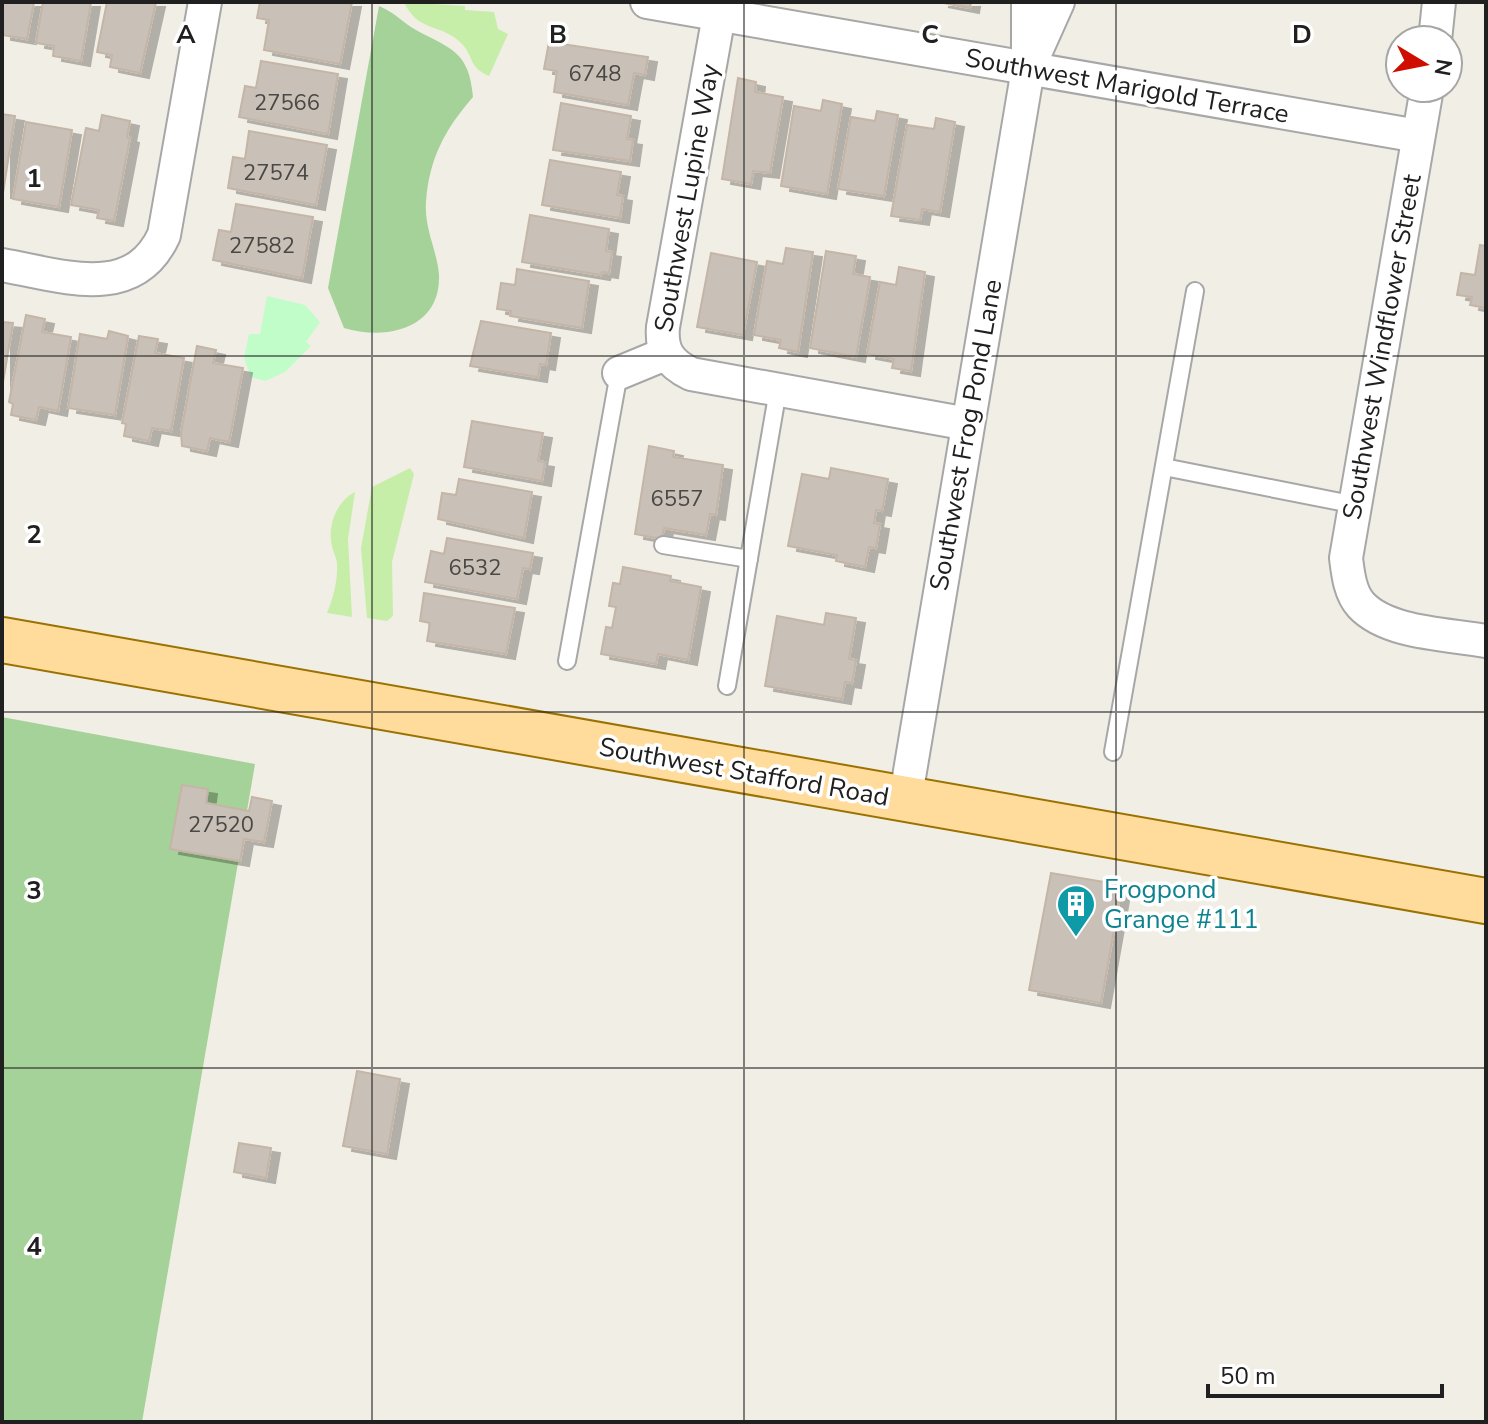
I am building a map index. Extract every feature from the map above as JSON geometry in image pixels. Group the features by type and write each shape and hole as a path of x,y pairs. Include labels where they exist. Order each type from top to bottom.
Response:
{"main road":[{"name":"Southwest Stafford Road","path":"2,640 1486,901"}],"street":[{"path":"2,265 85,280 109,279 133,272 157,252 164,235 205,2"},
{"name":"Southwest Marigold Terrace","path":"647,2 1418,136"},
{"name":"Southwest Frog Pond Lane","path":"905,801 1028,69 1028,2"},
{"name":"Southwest Frog Pond Lane","path":"1028,69 1058,2"},
{"path":"1437,24 1439,2"},
{"name":"Southwest Lupine Way","path":"719,15 663,327 665,354 675,366 691,374 968,424"},
{"name":"Southwest Windflower Street","path":"1424,104 1346,558 1349,582 1360,604 1380,618 1402,626 1486,641"},
{"path":"619,373 665,354"}],"lane":[{"path":"1113,752 1195,291"},
{"path":"567,661 619,373"},
{"path":"727,686 778,390"},
{"path":"1164,467 1356,505"},
{"path":"663,545 749,559"}],"green space":[{"path":"404,2 465,6 465,10 494,12 498,29 508,34 489,76 477,69 461,43 416,19"},
{"path":"379,6 456,53 467,70 473,97 440,145 428,186 426,212 439,275 431,308 408,327 377,333 344,328 328,288"},
{"path":"267,296 305,305 320,322 306,342 311,346 285,372 265,381 251,377 244,358 249,334 260,334"},
{"path":"410,468 414,474 392,562 393,616 387,621 367,618 361,548 372,487"},
{"path":"355,492 348,539 352,617 327,613 337,570 331,538 332,522 343,501"},
{"path":"2,717 255,764 142,1422 2,1422"}],"building":[{"path":"2,2 34,2 27,39 2,35"},
{"path":"43,2 91,2 81,61 53,56 54,46 36,43"},
{"path":"107,2 156,2 140,73 110,67 112,55 97,52"},
{"path":"260,2 352,2 340,64 264,50 269,20 257,18"},
{"path":"939,2 971,2 970,8"},
{"path":"549,42 648,57 645,75 634,73 628,105 554,92 557,71 544,69"},
{"path":"261,61 338,74 328,134 239,117 245,86 256,88"},
{"path":"738,78 756,82 755,92 783,97 770,173 753,171 751,184 722,179"},
{"path":"823,100 842,104 827,194 781,186 794,106 821,111"},
{"path":"561,103 631,116 627,139 633,140 630,161 553,150"},
{"path":"877,111 898,115 884,196 838,189 851,117 875,121"},
{"path":"2,114 15,116 3,193 2,193"},
{"path":"102,115 130,121 127,137 130,138 114,221 97,218 99,210 71,205 86,128 99,131"},
{"path":"936,118 955,122 940,212 922,209 920,220 891,216 907,125 934,129"},
{"path":"26,122 72,130 59,207 13,199"},
{"path":"249,131 327,145 316,205 228,188 233,157 245,159"},
{"path":"550,160 621,172 617,195 623,196 620,218 542,205"},
{"path":"236,204 313,217 302,278 213,260 219,230 231,232"},
{"path":"530,215 609,229 606,251 612,252 609,273 602,272 601,275 522,262"},
{"path":"1480,245 1486,246 1486,308 1470,305 1472,297 1457,295 1461,273 1475,275"},
{"path":"786,248 813,252 798,352 779,348 781,340 754,335 767,261 783,264"},
{"path":"826,251 856,256 853,274 870,277 856,357 810,348"},
{"path":"711,253 757,262 743,335 697,327"},
{"path":"899,267 925,272 911,371 892,368 894,359 867,354 880,282 896,285"},
{"path":"517,269 589,281 582,328 510,316 511,311 497,309 501,283 515,285"},
{"path":"26,315 45,319 42,332 71,337 58,411 39,407 36,420 11,415 13,404 9,402"},
{"path":"481,321 551,333 546,365 540,364 538,377 470,366"},
{"path":"2,322 13,323 2,388"},
{"path":"109,331 128,336 115,415 68,408 80,334 107,339"},
{"path":"139,336 158,339 155,353 184,358 171,431 152,428 149,441 124,436 126,424 122,423"},
{"path":"197,346 216,350 213,363 243,368 229,442 210,438 207,451 182,446 181,433"},
{"path":"472,421 543,433 538,461 545,462 542,481 464,467"},
{"path":"649,446 674,451 673,457 723,465 716,515 710,514 706,535 664,528 662,539 635,534"},
{"path":"831,468 888,479 882,511 876,510 874,523 880,524 876,548 869,547 865,567 836,561 837,555 788,546 802,474 829,479"},
{"path":"459,479 532,492 524,538 438,519 442,493 456,495"},
{"path":"447,538 533,553 530,569 523,568 517,599 425,582 431,551 444,554"},
{"path":"623,567 671,576 670,581 701,587 688,660 658,654 656,664 601,654 606,627 612,628 616,607 609,606 613,583 620,584"},
{"path":"424,593 515,608 506,654 427,641 430,623 420,621"},
{"path":"826,613 856,618 849,659 856,660 852,683 845,682 842,699 765,686 777,616 824,625"},
{"path":"182,785 208,789 206,803 249,811 252,797 272,801 264,842 244,839 240,861 170,849"},
{"name":"Frogpond Grange #111","path":"1051,873 1122,885 1101,1003 1029,990"},
{"path":"357,1071 400,1079 387,1154 343,1146"},
{"path":"239,1143 271,1148 266,1178 234,1172"}],"place":[{"name":"Frogpond Grange #111","path":"1076,938"}]}
